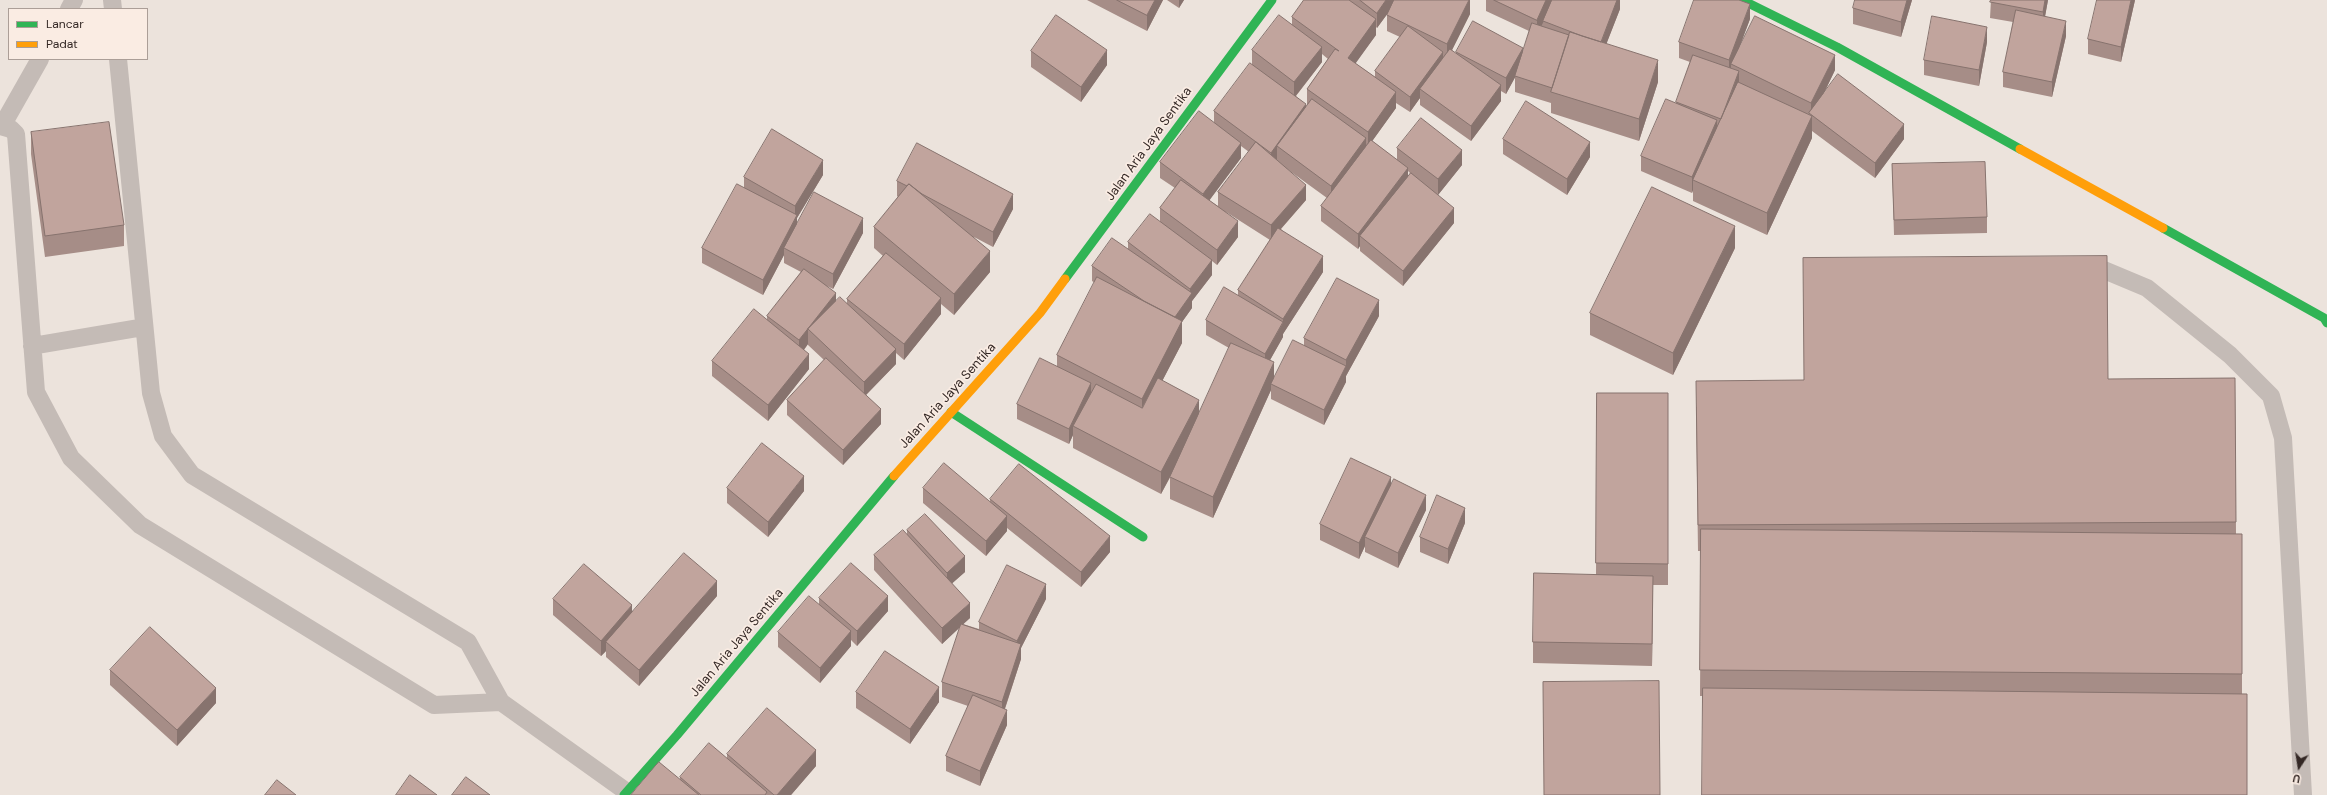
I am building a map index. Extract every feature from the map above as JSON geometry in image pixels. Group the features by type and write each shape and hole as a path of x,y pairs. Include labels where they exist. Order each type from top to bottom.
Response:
{"street":[{"name":"Jalan Aria Jaya Sentika","path":"626,794 897,472 1040,313 1272,0"},
{"path":"1742,0 1844,51 2324,318 2327,323"},
{"path":"951,412 1143,537"}],"lane":[{"path":"39,60 1,126 11,129 16,134 36,392 71,458 140,524 434,705 501,702"},
{"path":"118,60 151,393 163,436 192,475 468,642 501,702 626,794"},
{"path":"2064,271 2104,270 2147,288 2230,355 2271,396 2282,438 2303,795"},
{"path":"32,346 144,327"}],"building":[{"path":"1117,0 1155,0 1147,15"},
{"path":"1304,0 1349,0 1376,19 1348,58 1396,92 1368,132 1307,89 1335,49 1339,51 1292,17"},
{"path":"1360,0 1386,0 1377,13"},
{"path":"1394,0 1469,0 1447,44 1387,15"},
{"path":"1494,0 1546,0 1537,20"},
{"path":"1552,0 1617,0 1601,42 1543,21"},
{"path":"1694,0 1739,0 1750,4 1729,60 1679,42"},
{"path":"1855,0 1907,0 1901,22 1853,8"},
{"path":"1991,0 2045,0 2043,12 1990,2"},
{"path":"2097,0 2131,0 2121,47 2088,39"},
{"path":"2016,10 2066,21 2052,82 2003,72"},
{"path":"1056,15 1107,50 1081,87 1031,51"},
{"path":"1279,15 1322,47 1294,82 1252,50"},
{"path":"1755,16 1835,55 1811,103 1731,64"},
{"path":"1932,16 1987,27 1979,70 1924,60"},
{"path":"1473,21 1523,48 1506,78 1456,52"},
{"path":"1532,23 1569,35 1552,88 1515,76"},
{"path":"1408,26 1443,52 1410,97 1375,71"},
{"path":"1570,32 1658,60 1639,119 1551,92"},
{"path":"1450,49 1501,85 1471,126 1420,89"},
{"path":"1693,55 1739,71 1721,119 1676,102"},
{"path":"1250,63 1306,104 1271,153 1214,111"},
{"path":"1838,74 1904,124 1875,163 1809,113"},
{"path":"1738,82 1812,116 1767,213 1693,180"},
{"path":"1312,99 1366,138 1331,186 1277,146"},
{"path":"1666,99 1717,120 1692,177 1641,156"},
{"path":"1526,101 1590,142 1567,179 1503,139"},
{"path":"1199,111 1241,143 1203,194 1160,162"},
{"path":"1421,118 1462,150 1438,179 1397,148"},
{"path":"109,122 124,225 45,236 31,132"},
{"path":"772,129 823,160 795,206 744,177"},
{"path":"1371,140 1408,168 1358,234 1321,206"},
{"path":"1256,142 1306,185 1271,225 1218,192"},
{"path":"917,143 1013,194 993,232 922,194 909,184 907,186 897,181"},
{"path":"1985,162 1987,217 1894,220 1892,164"},
{"path":"1411,173 1454,208 1403,271 1360,236"},
{"path":"1181,180 1238,221 1217,250 1160,208"},
{"path":"737,184 797,215 763,280 702,248"},
{"path":"909,184 990,251 954,294 874,227"},
{"path":"1652,187 1735,226 1673,353 1590,313"},
{"path":"814,192 863,218 833,274 784,248"},
{"path":"1150,214 1212,260 1190,289 1128,242"},
{"path":"1278,228 1323,256 1283,319 1238,290"},
{"path":"1112,238 1192,293 1175,317 1144,301 1092,266"},
{"path":"886,253 941,298 904,344 847,299"},
{"path":"2107,256 2108,379 2235,378 2236,522 1698,525 1696,381 1804,380 1803,258"},
{"path":"804,269 836,293 799,340 767,316"},
{"path":"1097,277 1182,321 1142,399 1057,355"},
{"path":"1337,278 1379,300 1346,360 1304,338"},
{"path":"1224,287 1283,322 1265,354 1206,320"},
{"path":"840,297 896,349 864,382 808,329"},
{"path":"754,309 809,354 768,405 712,361"},
{"path":"1293,340 1346,366 1324,410 1271,384"},
{"path":"1231,343 1274,362 1213,497 1170,477"},
{"path":"826,358 881,409 843,450 787,400"},
{"path":"1040,358 1091,383 1069,429 1017,404"},
{"path":"1158,378 1199,400 1161,472 1073,426 1096,384 1142,408"},
{"path":"1597,393 1668,393 1668,564 1596,563"},
{"path":"762,443 804,476 768,522 727,488"},
{"path":"1351,458 1391,477 1359,543 1320,524"},
{"path":"944,463 1007,516 986,541 923,488"},
{"path":"1019,464 1110,536 1081,572 990,499"},
{"path":"1394,479 1426,495 1398,553 1365,537"},
{"path":"1437,495 1465,508 1448,549 1420,537"},
{"path":"925,514 965,556 947,573 907,530"},
{"path":"1701,529 2242,534 2242,674 1700,670"},
{"path":"903,530 970,603 942,628 874,555"},
{"path":"684,553 717,581 639,670 606,642"},
{"path":"851,563 888,596 857,631 819,598"},
{"path":"584,564 632,605 601,641 553,599"},
{"path":"1007,565 1046,584 1017,641 979,622"},
{"path":"1534,573 1653,576 1652,644 1533,642"},
{"path":"809,596 851,631 820,668 778,632"},
{"path":"961,624 1021,644 1002,702 942,682"},
{"path":"150,627 216,688 177,730 110,670"},
{"path":"885,651 939,687 910,729 856,692"},
{"path":"1659,681 1660,795 1544,795 1543,682"},
{"path":"1703,688 2247,694 2247,795 1702,795"},
{"path":"973,695 1007,710 980,771 946,756"},
{"path":"767,708 816,750 777,795 774,795 727,754"},
{"path":"709,743 767,792 765,795 701,795 680,777"},
{"path":"659,762 699,795 631,795"},
{"path":"410,775 437,795 396,795"},
{"path":"466,777 490,795 452,795"},
{"path":"277,780 296,795 265,795"}],"traffic: fast":[{"path":"1065,279 1272,0"},
{"path":"1742,0 1837,47 2020,149"},
{"path":"2163,228 2324,318 2327,323"},
{"path":"951,412 1143,537"},
{"path":"624,795 677,735 894,476"}],"traffic: slow":[{"path":"2020,149 2163,228"},
{"path":"894,476 1040,313 1065,279"}]}
